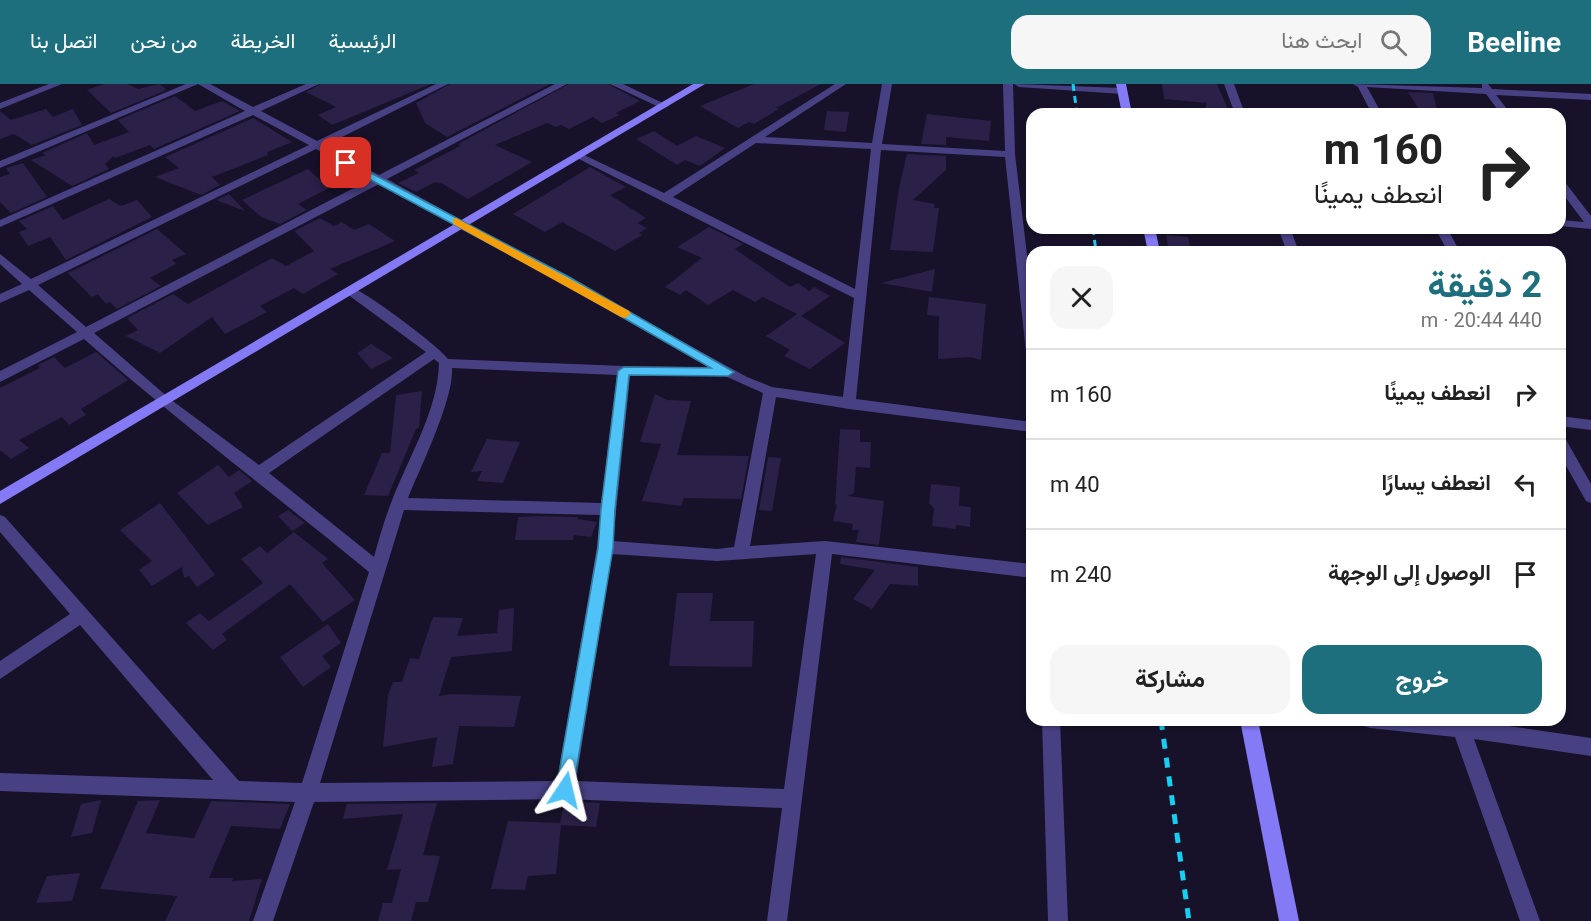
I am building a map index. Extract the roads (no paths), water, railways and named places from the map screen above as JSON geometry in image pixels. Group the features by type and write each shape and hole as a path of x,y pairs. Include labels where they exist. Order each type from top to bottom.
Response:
{"street":[{"path":"0,106 57,84"},
{"path":"0,165 194,84"},
{"path":"204,84 565,280 728,372 770,391 849,404 1026,426"},
{"path":"0,224 314,84"},
{"path":"0,299 443,84"},
{"path":"0,377 562,84"},
{"path":"615,84 664,106"},
{"path":"0,498 700,84"},
{"path":"665,197 841,84"},
{"path":"849,404 876,148 887,84"},
{"path":"1008,84 1010,154 1026,298"},
{"path":"1019,84 1122,88 1126,108"},
{"path":"1229,84 1238,108"},
{"path":"1359,84 1486,88 1591,97"},
{"path":"1359,84 1373,108"},
{"path":"1586,84 1591,89"},
{"path":"1486,88 1501,108"},
{"path":"756,140 1010,154"},
{"path":"578,156 665,197 862,297"},
{"path":"1566,191 1591,224"},
{"path":"1566,223 1591,224"},
{"path":"0,258 165,402 259,473 378,570"},
{"path":"351,291 441,358 624,371 728,372"},
{"path":"259,473 441,358"},
{"path":"263,921 308,793 398,504 441,398 446,379 441,358"},
{"path":"565,790 606,548 608,509 624,371"},
{"path":"741,554 770,391"},
{"path":"1566,422 1591,425"},
{"path":"1566,452 1591,497"},
{"path":"398,504 608,509"},
{"path":"0,521 234,790"},
{"path":"606,548 717,555 805,546 825,547 1026,570"},
{"path":"777,921 825,547"},
{"path":"0,671 83,614"},
{"path":"1051,726 1058,921"},
{"path":"1251,726 1289,921"},
{"path":"1459,726 1530,921"},
{"path":"1465,726 1591,747"},
{"path":"0,782 308,793 565,790 791,799"}],"railway":[{"path":"1073,84 1076,108"},
{"path":"1094,234 1095,246"},
{"path":"1162,726 1189,921"}]}
